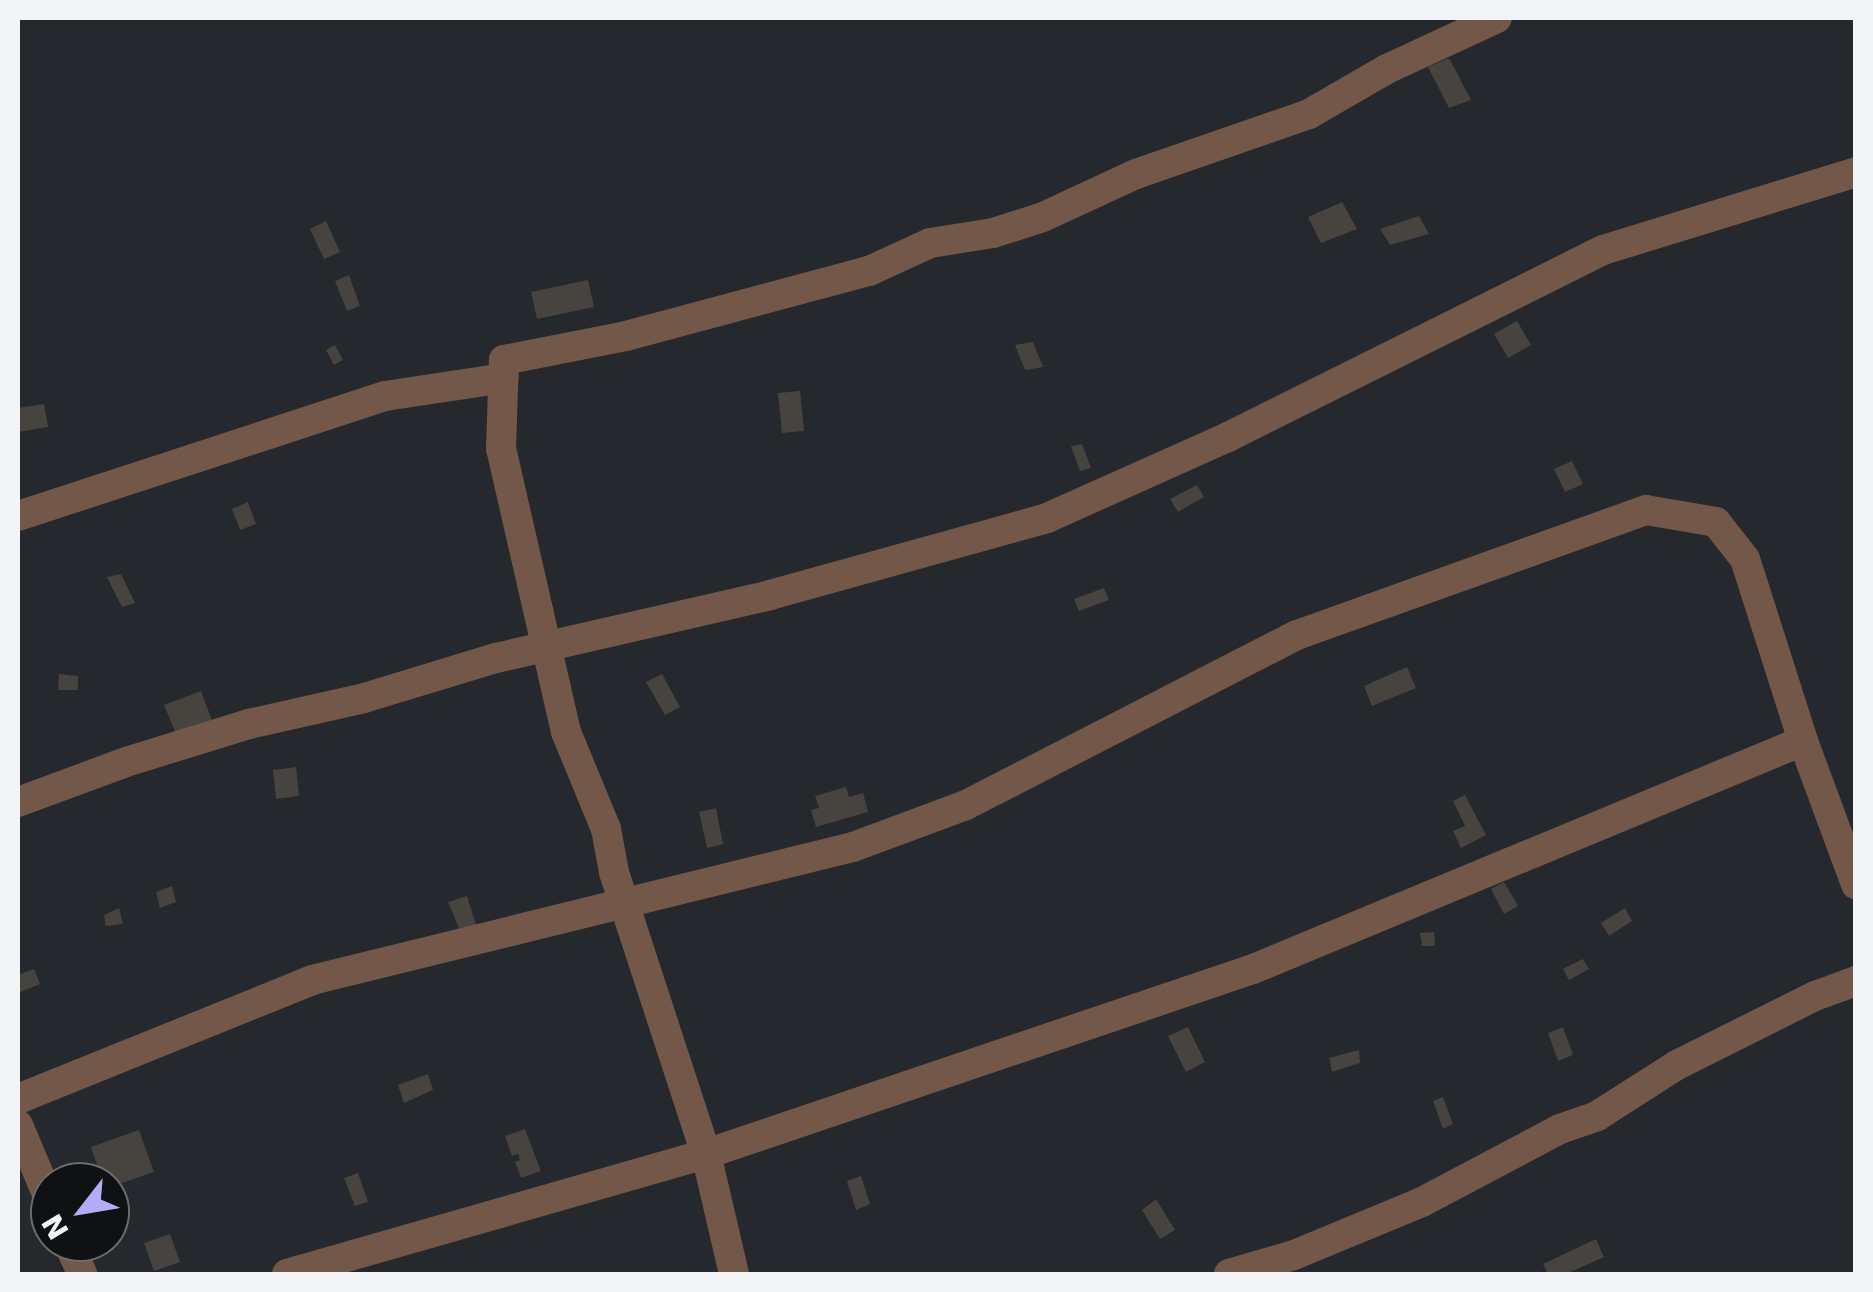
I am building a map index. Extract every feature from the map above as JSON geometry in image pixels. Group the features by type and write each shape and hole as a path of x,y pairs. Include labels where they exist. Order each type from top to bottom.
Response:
{"street":[{"path":"734,1274 706,1154 624,902 606,829 566,732 501,449 504,360 626,336 869,271 930,243 993,232 1042,217 1136,174 1309,114 1386,69 1497,18"},
{"path":"18,802 196,739 547,647 770,594 1046,518 1228,437 1603,250 1856,172"},
{"path":"18,516 368,401 426,388 504,378"},
{"path":"18,1099 312,980 853,847 966,805 1297,635 1646,510 1716,522 1745,560 1802,741 1856,884"},
{"path":"287,1274 706,1154 1254,969 1802,741"},
{"path":"1229,1274 1294,1255 1422,1202 1560,1130 1597,1116 1677,1065 1815,996 1856,981"},
{"path":"18,1125 34,1162"}],"building":[{"path":"1449,58 1471,100 1449,108 1428,67"},
{"path":"1342,202 1357,229 1321,243 1308,217"},
{"path":"1419,216 1429,234 1390,245 1380,229"},
{"path":"326,221 340,252 324,259 310,229"},
{"path":"349,275 360,306 347,311 335,281"},
{"path":"588,280 594,307 537,319 531,292"},
{"path":"1517,321 1531,345 1508,358 1494,334"},
{"path":"1033,342 1043,367 1025,370 1015,345"},
{"path":"335,345 343,360 334,365 326,350"},
{"path":"800,391 804,431 782,433 778,393"},
{"path":"44,404 48,427 18,432 18,408"},
{"path":"1082,444 1091,468 1080,471 1071,446"},
{"path":"1572,461 1583,484 1565,492 1554,469"},
{"path":"1197,485 1204,497 1178,512 1170,499"},
{"path":"248,502 256,524 240,530 232,509"},
{"path":"121,574 135,603 122,607 107,577"},
{"path":"1104,588 1109,600 1079,611 1074,599"},
{"path":"1407,667 1416,688 1372,706 1364,686"},
{"path":"59,674 78,676 78,690 58,690"},
{"path":"662,674 680,707 665,715 646,682"},
{"path":"201,691 213,723 177,736 164,705"},
{"path":"296,767 299,796 276,799 273,770"},
{"path":"846,787 849,797 863,793 868,812 816,827 811,810 819,808 815,796"},
{"path":"1465,795 1486,835 1461,848 1453,831 1465,826 1453,801"},
{"path":"716,808 723,844 707,848 699,812"},
{"path":"1504,882 1518,906 1504,914 1491,889"},
{"path":"172,886 176,902 160,908 156,892"},
{"path":"467,896 476,925 460,931 448,902"},
{"path":"119,908 123,924 106,926 104,915"},
{"path":"1625,908 1632,921 1609,936 1601,923"},
{"path":"1434,932 1435,946 1422,946 1420,933"},
{"path":"1583,959 1589,969 1569,980 1563,969"},
{"path":"34,969 40,984 18,993 18,975"},
{"path":"1188,1027 1205,1062 1186,1072 1168,1036"},
{"path":"1563,1027 1573,1055 1558,1061 1548,1033"},
{"path":"1359,1050 1360,1063 1332,1072 1329,1058"},
{"path":"428,1074 433,1090 404,1103 398,1085"},
{"path":"1443,1097 1453,1124 1443,1129 1433,1101"},
{"path":"525,1129 541,1171 521,1178 515,1162 520,1160 518,1154 512,1156 505,1136"},
{"path":"139,1130 154,1172 130,1180 130,1162 96,1162 91,1147"},
{"path":"358,1173 368,1202 355,1206 344,1178"},
{"path":"861,1176 870,1204 856,1210 847,1181"},
{"path":"1156,1199 1175,1230 1160,1239 1142,1210"},
{"path":"170,1234 180,1262 154,1271 144,1243"},
{"path":"1596,1239 1604,1257 1566,1274 1548,1274 1543,1264"}]}
